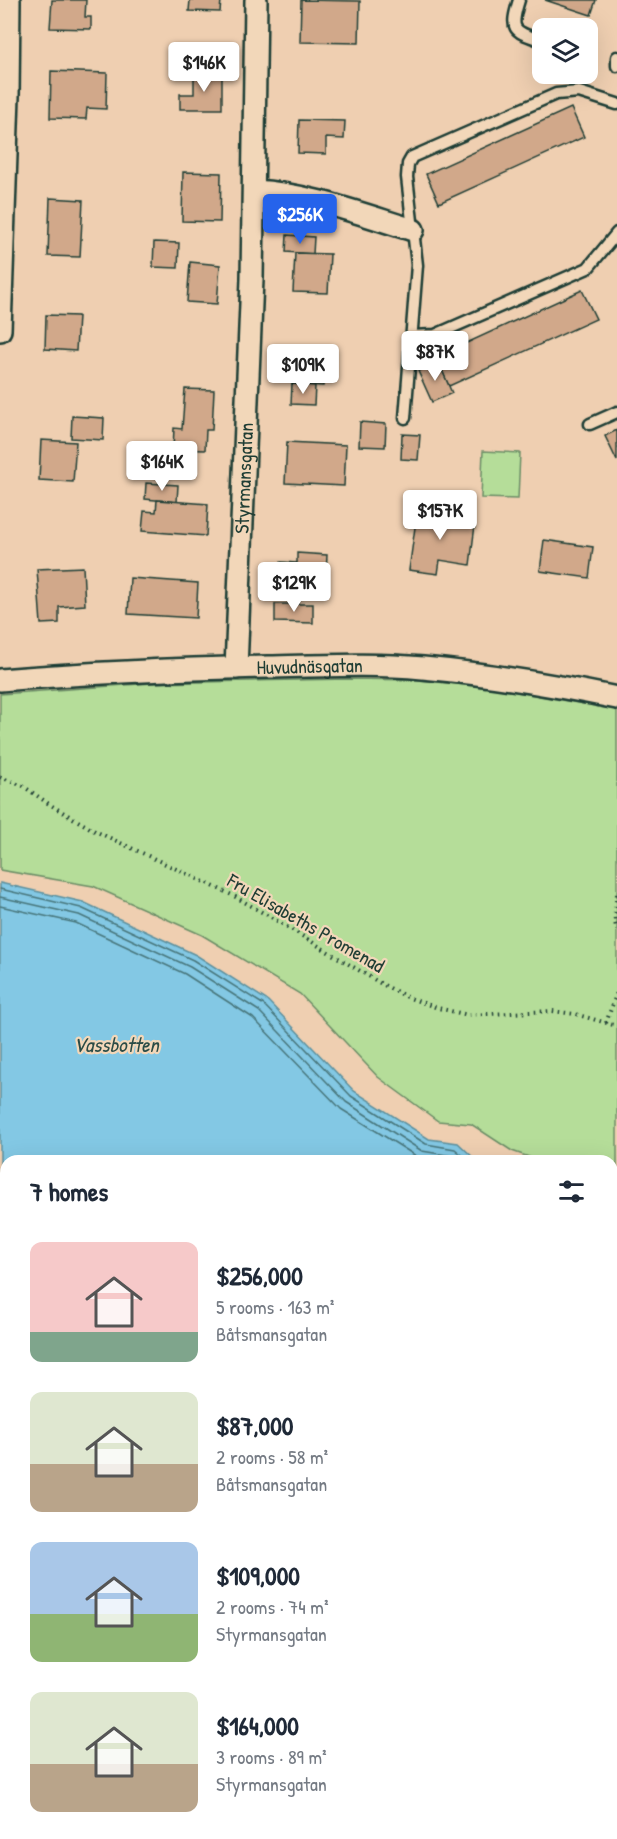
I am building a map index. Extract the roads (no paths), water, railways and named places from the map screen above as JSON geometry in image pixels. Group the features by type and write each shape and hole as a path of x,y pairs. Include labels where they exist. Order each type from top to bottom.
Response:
{"street":[{"path":"0,330 4,97 9,0"},
{"name":"Styrmansgatan","path":"236,668 252,279 256,0"},
{"path":"254,191 280,192 313,200 413,230"},
{"name":"Huvudnäsgatan","path":"0,680 82,673 351,665 422,668 496,676 617,698"}],"lane":[{"path":"519,0 513,19 515,27 520,33 532,37"},
{"path":"617,57 617,66"},
{"path":"405,418 417,265 407,177 408,164 412,157 556,94 579,92 617,105"},
{"path":"411,336 435,335 588,268 617,233"},
{"path":"590,424 617,412"}],"water":[{"name":"Vassbotten","path":"0,883 83,902 196,955 268,1001 354,1091 429,1139 458,1143 471,1155 0,1155"}]}
